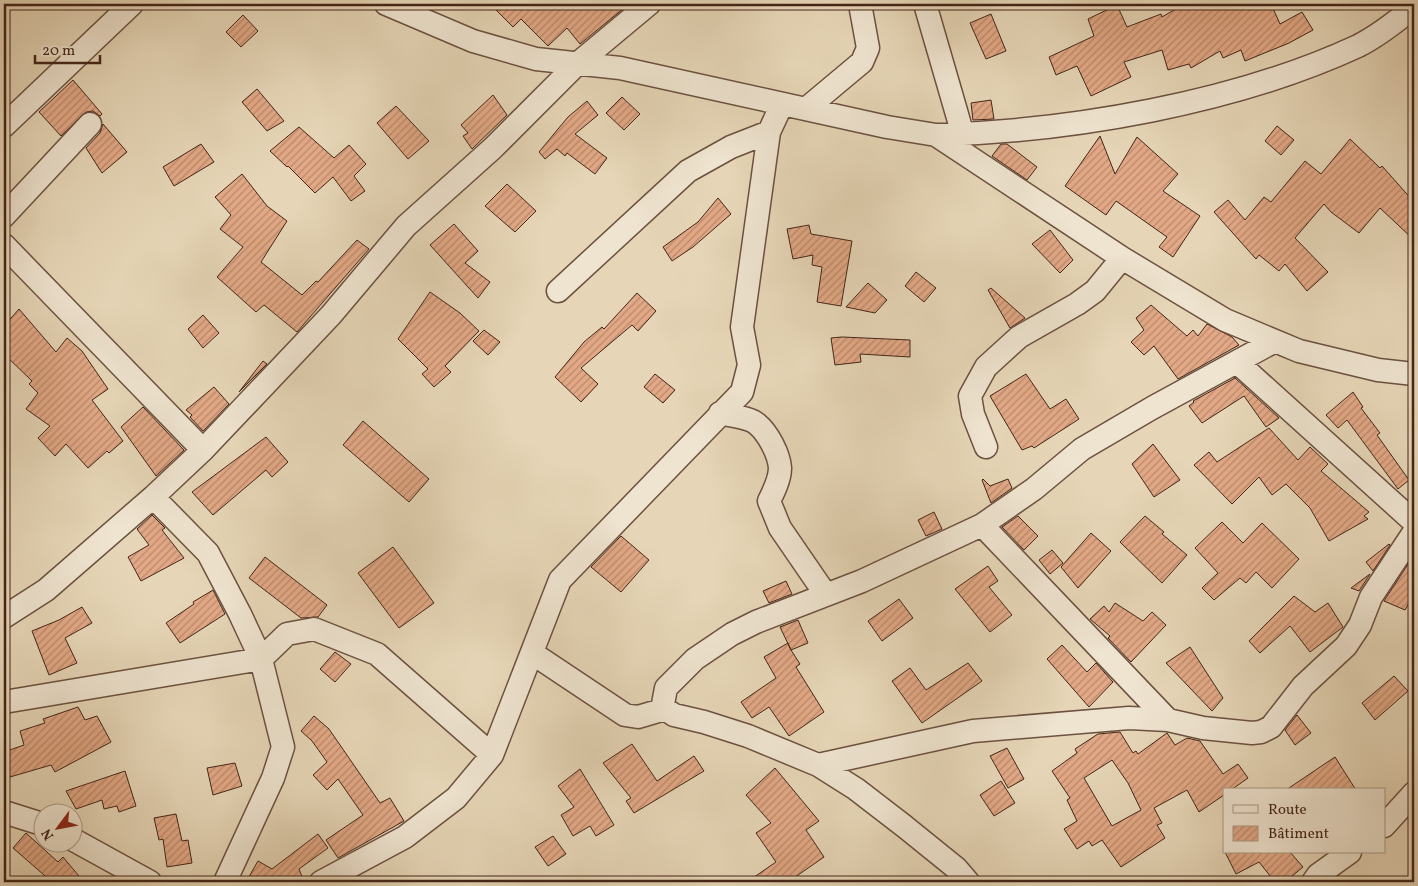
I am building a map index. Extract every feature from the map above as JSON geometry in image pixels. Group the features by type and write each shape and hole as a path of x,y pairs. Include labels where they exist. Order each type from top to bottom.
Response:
{"street":[{"path":"4,126 132,4"},
{"path":"386,4 473,41 536,59 620,68 887,127 936,135 1016,131 1083,122 1184,103 1251,86 1359,45 1414,7"},
{"path":"6,611 46,590 153,497 203,450 331,315 406,226 493,148 577,64 649,4"},
{"path":"807,108 862,62 868,48 860,4"},
{"path":"925,4 963,135"},
{"path":"321,882 405,837 456,798 492,755 560,580 742,392 749,365 742,327 769,132 782,104"},
{"path":"4,216 90,124"},
{"path":"558,291 688,172 731,147 769,132"},
{"path":"936,135 1122,258 1225,320 1300,352 1378,370 1414,374"},
{"path":"4,245 203,450"},
{"path":"986,447 972,414 970,396 986,367 1019,336 1077,304 1095,291 1122,258"},
{"path":"968,882 956,868 897,820 856,789 818,765 748,736 704,722 674,716 663,704 666,688 695,659 732,634 756,622 916,557 982,525 1034,489 1082,449 1152,408 1275,341"},
{"path":"1238,362 1414,522"},
{"path":"720,413 756,423 768,438 776,453 780,469 776,486 769,501 780,528 826,595"},
{"path":"153,497 208,553 261,659 282,747 273,778 225,882"},
{"path":"982,525 1168,720"},
{"path":"818,765 973,732 1130,718 1168,720 1204,728 1252,733 1261,732 1272,726 1303,686 1346,646 1360,625 1371,597 1414,532"},
{"path":"4,702 261,659 287,634 314,629 377,654 492,755"},
{"path":"532,653 625,714 638,717 666,709"},
{"path":"1386,824 1414,793"},
{"path":"4,812 32,821"},
{"path":"82,845 150,882"},
{"path":"1313,882 1347,854"}],"building":[{"path":"490,4 629,4 580,44 567,28 548,46 521,19 513,27"},
{"path":"1184,4 1271,4 1280,24 1302,12 1313,30 1289,43 1245,61 1241,50 1223,58 1220,51 1191,68 1189,64 1168,70 1162,50 1124,62 1131,77 1091,96 1077,66 1056,75 1049,57 1094,36 1088,19 1117,5 1127,27 1161,14 1162,17"},
{"path":"991,14 1006,51 986,59 970,23"},
{"path":"243,15 258,31 241,47 226,32"},
{"path":"73,80 102,114 100,116 93,111 86,112 61,136 39,112"},
{"path":"257,89 284,121 267,131 242,102"},
{"path":"493,95 507,115 472,149 463,136 468,133 461,125"},
{"path":"622,97 640,114 624,130 606,113"},
{"path":"991,100 994,119 973,120 971,103"},
{"path":"587,101 598,115 575,134 607,158 595,174 567,153 565,156 557,149 545,159 539,152 568,117"},
{"path":"396,106 429,141 408,159 377,123"},
{"path":"103,124 127,152 102,173 86,148 100,133"},
{"path":"1277,126 1294,140 1281,155 1265,141"},
{"path":"299,127 334,158 349,145 366,164 354,176 365,191 351,201 333,177 315,193 270,151"},
{"path":"1100,136 1115,174 1137,137 1178,174 1163,191 1200,216 1173,257 1159,247 1167,237 1116,201 1106,215 1065,186"},
{"path":"1350,139 1380,168 1382,166 1414,202 1414,240 1380,208 1359,233 1331,212 1324,204 1295,238 1328,272 1307,291 1285,264 1279,271 1259,255 1256,259 1214,212 1228,200 1245,220 1264,197 1271,202 1305,161 1321,174"},
{"path":"201,144 214,162 174,186 163,167"},
{"path":"1001,144 1007,144 1037,167 1027,180 992,156"},
{"path":"242,174 267,206 287,221 261,262 302,295 316,281 318,282 357,240 369,249 297,332 264,305 256,312 217,277 243,247 220,229 231,215 215,197"},
{"path":"507,184 536,211 515,232 485,206"},
{"path":"718,198 731,214 693,247 672,261 663,247 698,222"},
{"path":"454,224 478,251 465,263 490,282 478,298 430,245"},
{"path":"809,225 811,234 852,241 841,306 817,302 822,267 812,265 813,255 793,259 787,229"},
{"path":"1050,230 1073,260 1060,273 1032,244"},
{"path":"916,272 936,288 924,302 905,286"},
{"path":"868,283 887,300 875,313 846,307"},
{"path":"991,288 1025,318 1010,328 988,290"},
{"path":"430,292 460,313 479,331 445,366 451,372 434,387 422,374 428,369 398,339"},
{"path":"637,293 656,311 638,331 632,325 581,368 598,384 581,402 555,377 584,342 602,327 604,329"},
{"path":"1151,305 1187,336 1193,330 1198,336 1207,324 1232,337 1239,345 1178,379 1154,346 1144,355 1131,342 1144,330 1136,318"},
{"path":"19,309 56,352 67,338 82,351 108,389 92,400 123,441 109,453 107,451 88,468 66,444 55,456 38,438 50,426 26,409 38,393 29,384 32,381 4,354 4,326"},
{"path":"203,315 219,333 203,348 188,329"},
{"path":"484,330 500,342 488,355 473,341"},
{"path":"831,338 910,340 910,357 860,354 861,362 835,365"},
{"path":"263,361 267,364 239,392"},
{"path":"655,374 675,390 663,403 644,387"},
{"path":"1026,374 1050,409 1066,399 1079,419 1034,448 1032,446 1022,450 990,396"},
{"path":"1235,378 1279,418 1266,427 1244,396 1202,423 1189,406 1193,401"},
{"path":"214,387 229,404 203,431 190,417 192,415 186,410"},
{"path":"1353,392 1363,407 1361,408 1380,433 1377,435 1409,480 1398,489 1347,420 1338,428 1326,415"},
{"path":"143,407 184,450 156,476 121,427"},
{"path":"363,421 429,479 409,502 343,445"},
{"path":"1269,428 1298,460 1310,447 1328,464 1321,471 1369,512 1364,516 1368,519 1329,541 1310,508 1286,484 1272,495 1259,477 1232,504 1194,465 1209,452 1217,462"},
{"path":"266,437 288,462 272,477 266,470 213,515 192,492"},
{"path":"1153,444 1180,480 1154,497 1132,464"},
{"path":"983,479 990,486 1008,479 1012,488 991,503"},
{"path":"934,512 942,529 926,536 918,520"},
{"path":"152,515 165,528 162,530 184,558 141,581 128,557 149,545 137,529"},
{"path":"1018,516 1038,536 1024,550 1002,527"},
{"path":"1145,516 1164,532 1162,534 1187,555 1162,583 1120,542"},
{"path":"1222,522 1243,543 1262,523 1299,559 1272,588 1256,572 1246,583 1240,578 1214,600 1202,588 1218,573 1195,548"},
{"path":"1091,533 1111,551 1078,588 1061,567"},
{"path":"621,536 649,560 621,592 591,567"},
{"path":"1390,545 1373,571 1366,562"},
{"path":"393,547 434,603 399,628 358,573"},
{"path":"1052,550 1063,563 1050,574 1039,560"},
{"path":"1414,555 1414,594 1405,610 1384,601"},
{"path":"265,557 327,605 318,617 301,618 249,578"},
{"path":"988,566 998,581 989,587 1012,615 990,632 955,589"},
{"path":"1370,574 1359,591 1351,588"},
{"path":"786,581 792,594 769,603 763,591"},
{"path":"213,590 225,614 180,643 166,623 194,604 193,602"},
{"path":"1294,596 1315,612 1328,603 1343,627 1310,652 1290,626 1260,653 1249,641"},
{"path":"899,599 913,618 882,641 868,621"},
{"path":"1115,603 1143,621 1152,612 1166,625 1131,662 1108,638 1110,636 1090,619 1104,606 1109,612"},
{"path":"82,607 92,623 65,638 77,663 49,675 32,631 59,620"},
{"path":"798,620 808,643 791,650 800,664 796,667 824,712 789,736 769,707 752,718 741,702 776,678 764,657 788,643 780,627"},
{"path":"1062,645 1087,672 1096,663 1113,682 1089,707 1047,659"},
{"path":"1190,647 1223,698 1212,711 1166,663"},
{"path":"335,652 351,664 335,682 320,669"},
{"path":"968,663 982,681 922,723 892,681 910,668 926,690"},
{"path":"1394,676 1408,691 1375,720 1362,703"},
{"path":"78,707 85,720 97,716 111,742 55,772 51,765 10,777 4,752 24,745 20,731 45,723 43,719"},
{"path":"1297,715 1311,733 1295,745 1285,730"},
{"path":"314,716 329,729 380,803 390,798 404,821 338,858 326,840 363,815 338,779 327,790 313,775 327,762 312,741 301,731"},
{"path":"1120,732 1133,753 1136,751 1138,754 1167,733 1175,745 1187,738 1200,741 1223,774 1238,764 1248,778 1234,788 1223,788 1223,796 1199,812 1187,790 1154,808 1162,823 1157,825 1165,838 1121,867 1102,840 1092,846 1089,841 1077,849 1064,829 1077,821 1067,800 1070,798 1052,771 1077,753 1075,749 1098,734","holes":["1112,760 1128,783 1141,810 1112,826 1084,778"]},
{"path":"632,744 657,781 694,756 704,771 634,813 626,801 631,798 603,763"},
{"path":"1007,748 1024,779 1008,788 990,756"},
{"path":"1335,757 1355,788 1289,788"},
{"path":"235,763 242,786 213,795 207,768"},
{"path":"775,768 819,821 806,830 824,857 788,882 747,882 776,862 756,833 771,823 746,795"},
{"path":"580,769 614,825 596,836 590,826 573,836 561,815 574,807 558,786"},
{"path":"125,771 136,806 119,812 117,806 104,809 102,800 82,807 82,804 73,804 66,791"},
{"path":"1001,781 1015,803 994,816 980,795"},
{"path":"176,814 182,841 188,840 192,863 167,867 163,839 159,840 154,818"},
{"path":"26,833 32,838 32,854 49,854 58,862 63,857 84,882 52,882 13,848"},
{"path":"318,834 328,848 299,869 304,882 246,882 258,861 272,869"},
{"path":"553,836 566,854 548,866 535,847"},
{"path":"1226,854 1292,854 1303,867 1285,882 1275,882 1259,862 1236,874"}]}
